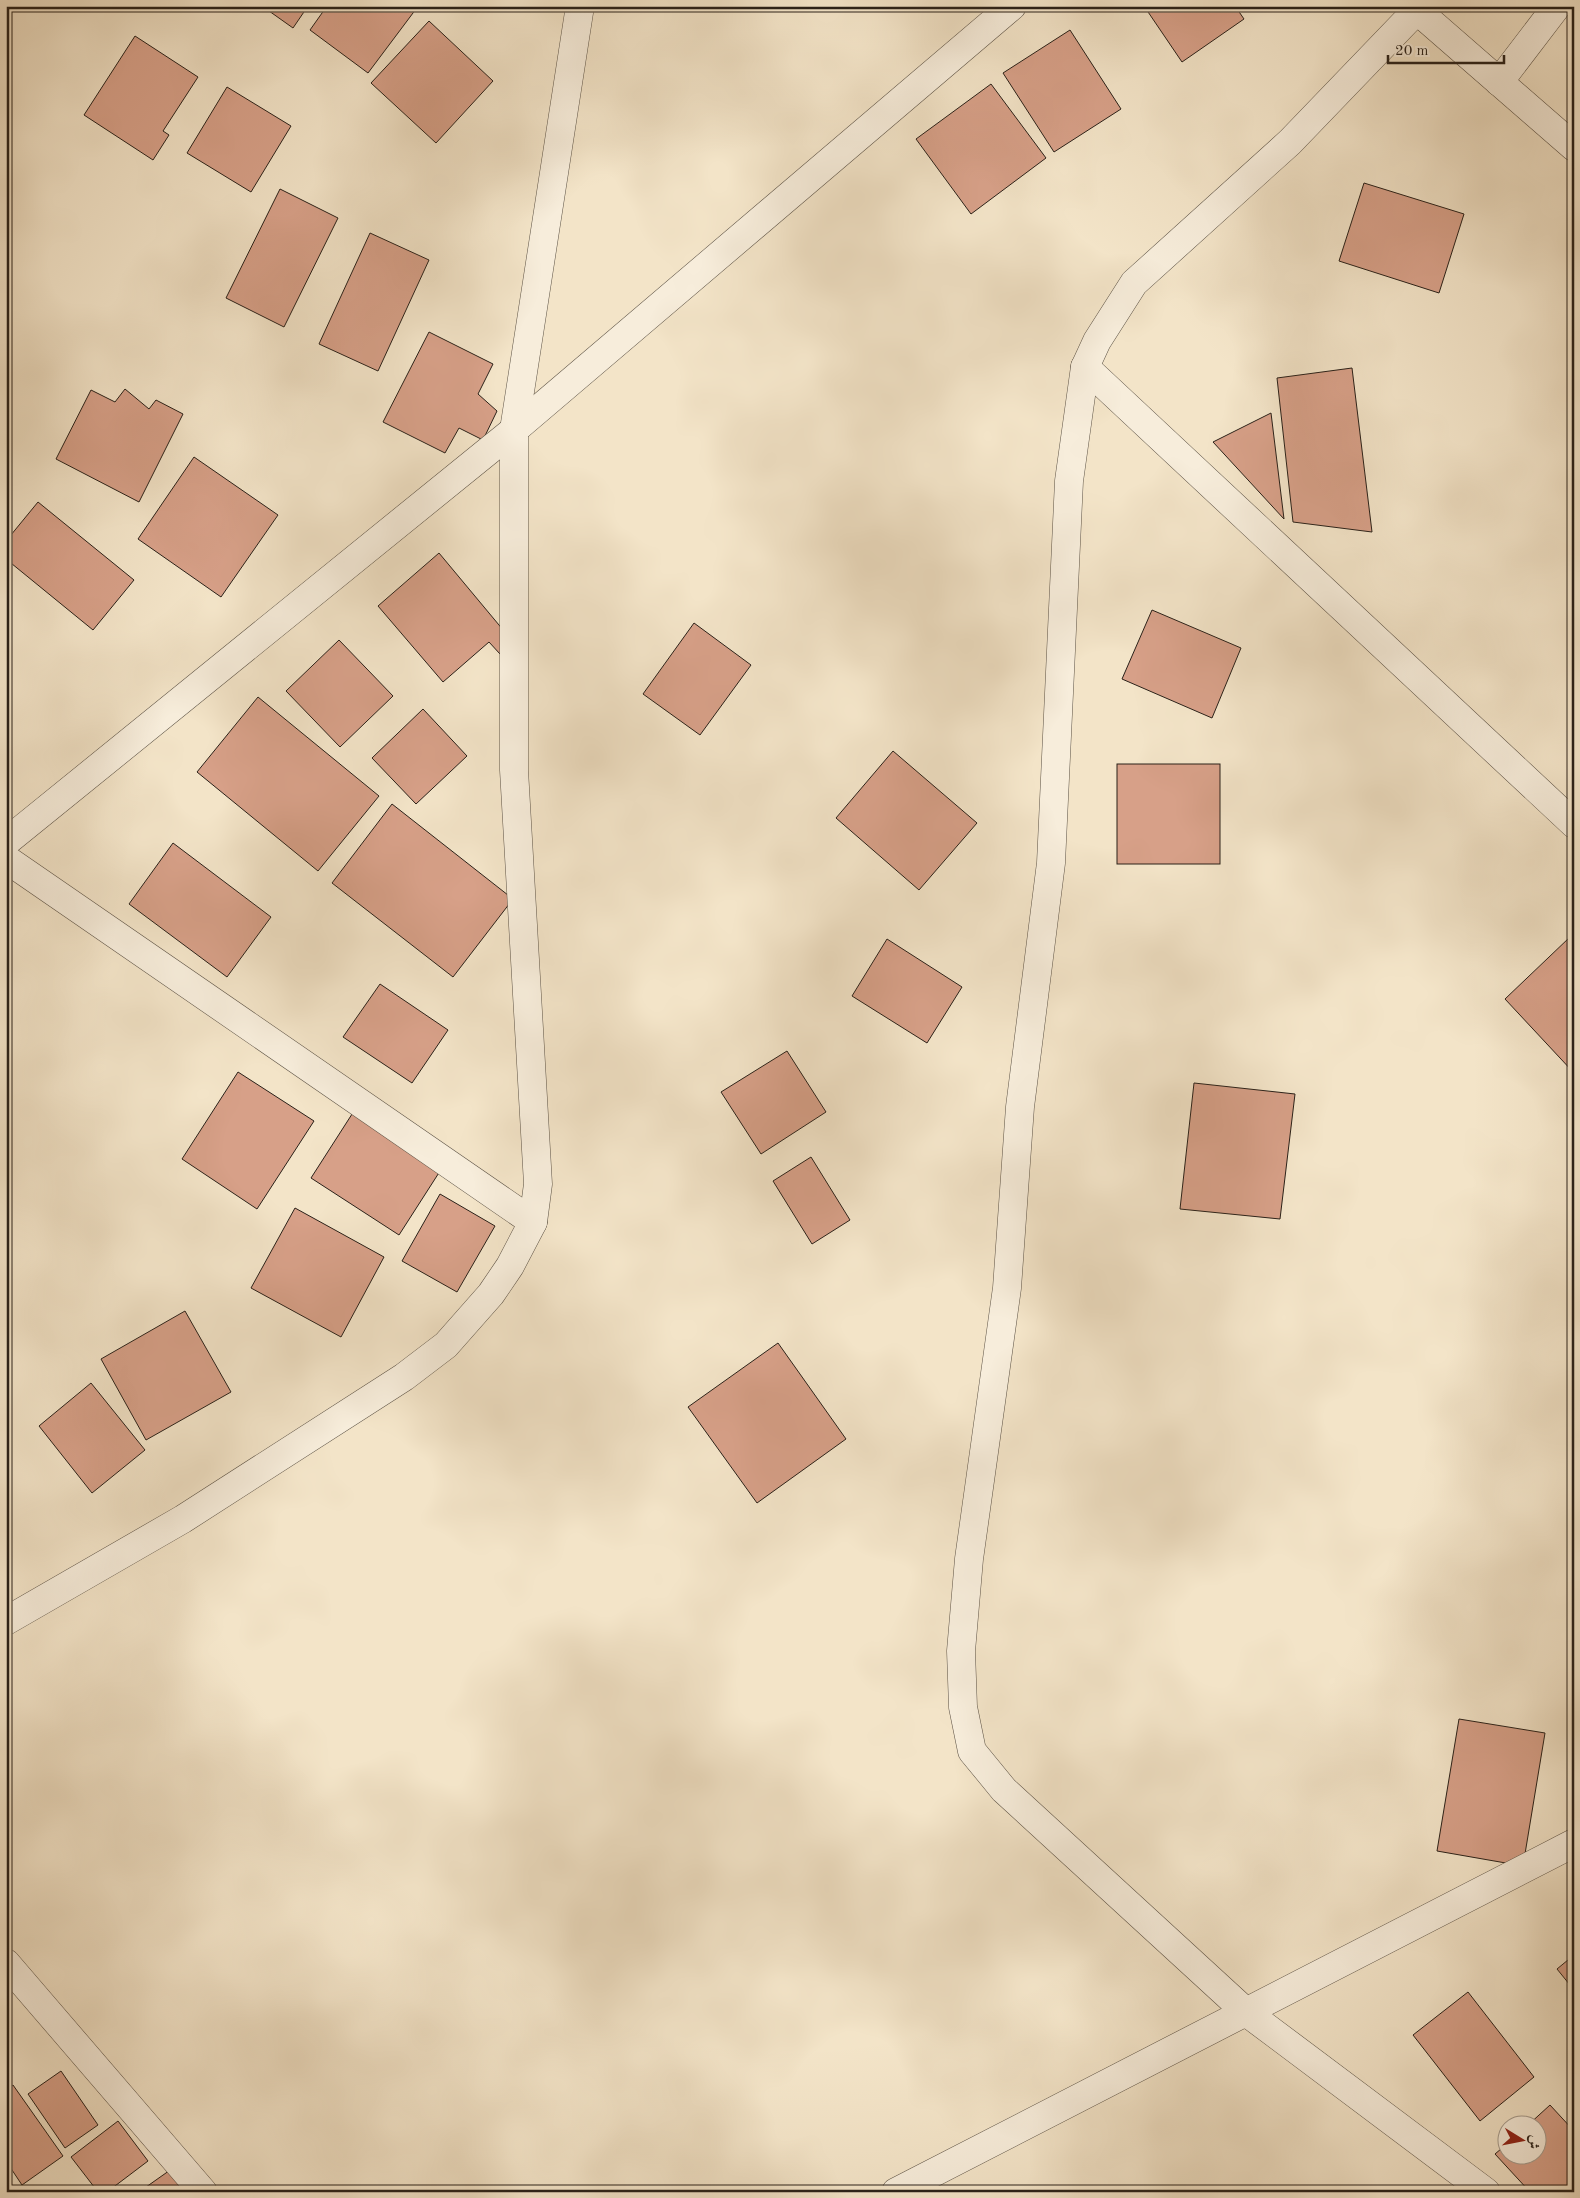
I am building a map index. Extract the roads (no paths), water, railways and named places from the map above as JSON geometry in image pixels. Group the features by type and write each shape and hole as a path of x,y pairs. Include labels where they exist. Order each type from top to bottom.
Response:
{"street":[{"path":"6,1621 183,1519 411,1372 446,1345 491,1294 510,1266 533,1222 538,1184 514,770 514,430 580,6"},
{"path":"6,842 514,430 1012,6"},
{"path":"1499,82 1557,6"},
{"path":"1486,2192 1246,2012 1004,1790 972,1752 963,1707 961,1650 969,1558 1007,1288 1020,1107 1051,863 1068,482 1085,367 1104,327 1134,282 1290,142 1415,8 1574,147"},
{"path":"1085,367 1574,824"},
{"path":"6,859 533,1222"},
{"path":"896,2192 1574,1843"},
{"path":"6,1963 204,2192"}]}
